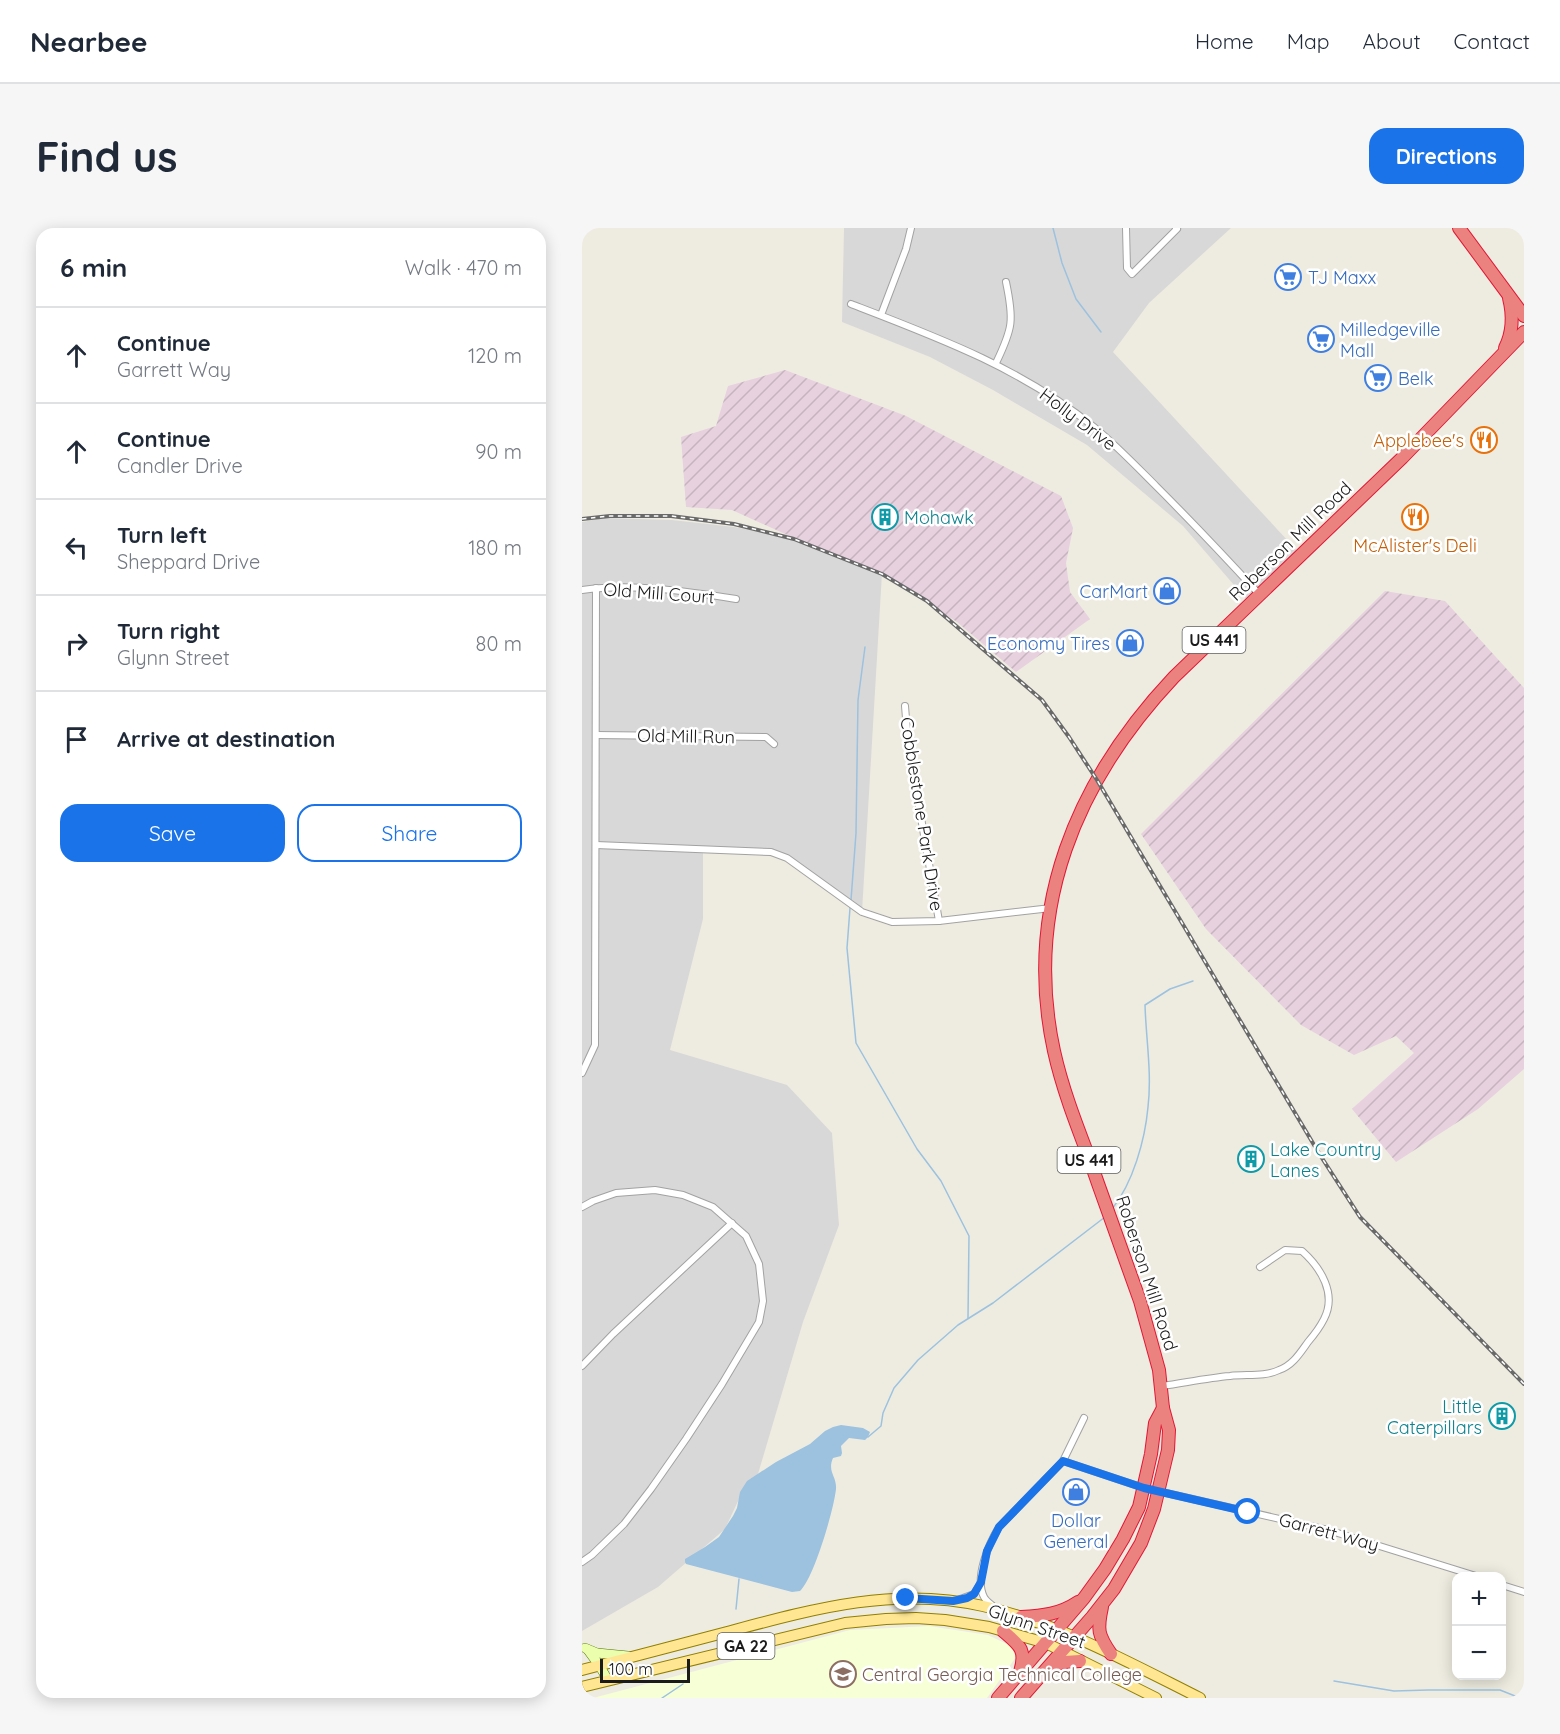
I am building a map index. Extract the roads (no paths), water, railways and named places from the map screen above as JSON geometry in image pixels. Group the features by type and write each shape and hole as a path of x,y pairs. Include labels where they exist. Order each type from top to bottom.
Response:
{"highway":[{"name":"US 441","path":"1459,228 1524,316"},
{"name":"US 441","path":"1501,356 1507,345 1512,324 1508,294"},
{"name":"Roberson Mill Road","path":"1062,1652 1103,1603 1141,1542 1160,1491 1168,1450 1169,1430 1151,1335 1068,1102 1055,1058 1048,1013 1046,978 1047,943 1059,864 1089,794 1115,749 1138,718 1162,691 1402,458 1524,332"},
{"name":"Roberson Mill Road","path":"1046,1643 1105,1569 1139,1507 1155,1423 1163,1408"},
{"path":"1021,1617 1056,1614 1084,1598"},
{"path":"1103,1603 1099,1632 1100,1638 1111,1654"},
{"path":"1003,1631 1017,1643 1023,1652 1023,1662 1019,1673"},
{"name":"US 441","path":"998,1698 1046,1643"},
{"name":"US 441","path":"1021,1698 1062,1652"},
{"path":"1049,1666 1080,1661"}],"main road":[{"name":"Glynn Street","path":"582,1670 815,1609 859,1601 906,1598 953,1601 997,1610 1058,1629 1200,1698"},
{"name":"Glynn Street","path":"582,1687 790,1636 854,1622 893,1618 960,1622 1046,1643 1156,1698"},
{"path":"584,1646 597,1653 633,1656"},
{"path":"584,1646 608,1680"}],"street":[{"path":"881,315 906,249 911,228"},
{"path":"1126,228 1127,268 1132,273 1176,228"},
{"path":"996,363 1008,337 1012,315 1006,282"},
{"name":"Holly Drive","path":"851,304 996,363 1058,400 1094,426 1120,449 1261,595"},
{"path":"582,1073 595,1045 596,588"},
{"name":"Old Mill Court","path":"582,590 644,589 690,592 736,600"},
{"name":"Cobblestone Park Drive","path":"905,706 908,743 939,921"},
{"name":"Old Mill Run","path":"596,735 766,737 774,744"},
{"path":"596,845 771,852 787,858 862,912 892,922 939,921 1051,908"},
{"path":"582,1207 616,1193 655,1190 683,1195 713,1207 746,1236 759,1264 763,1301 759,1322 716,1393 651,1489 624,1524 582,1562"},
{"path":"582,1366 732,1223"},
{"path":"1162,1386 1230,1376 1268,1374 1287,1366 1294,1360 1323,1321 1327,1312 1328,1290 1325,1281 1319,1269 1302,1251 1285,1250 1260,1267"},
{"path":"953,1601 974,1594 981,1582 987,1551 999,1527 1063,1461 1084,1418"},
{"name":"Garrett Way","path":"1063,1461 1144,1488 1328,1530 1463,1572"},
{"path":"981,1582 985,1598 997,1610"},
{"path":"1506,1586 1524,1592"}],"water":[{"path":"841,1425 863,1428 870,1432 865,1440 849,1438 841,1446 841,1456 833,1458 831,1467 836,1489 832,1512 817,1558 800,1591 792,1592 686,1564 685,1559 719,1537 737,1508 740,1492 747,1481 810,1444 825,1431"}],"waterway":[{"path":"1053,228 1062,263 1076,299 1101,332"},
{"path":"851,900 856,833 858,700 865,647"},
{"path":"850,908 847,948 856,1043 917,1149 941,1181 969,1236 968,1318"},
{"path":"1112,1209 1126,1187 1137,1161 1146,1120 1149,1082 1145,1005 1170,989 1193,981"},
{"path":"868,1437 881,1426 883,1413 894,1388 918,1360 958,1325 993,1303 1105,1217"},
{"path":"736,1609 739,1579"},
{"path":"1334,1681 1394,1691 1500,1690 1520,1698"},
{"path":"662,1698 683,1684"}],"railway":[{"path":"582,519 610,516 671,516 734,524 794,539 882,574 927,601 1042,700 1097,780 1320,1155 1360,1217 1524,1384"}],"place":[{"name":"TJ Maxx","path":"1288,277"},
{"name":"Milledgeville Mall","path":"1321,339"},
{"name":"Belk","path":"1378,378"},
{"name":"Applebee's","path":"1484,440"},
{"name":"Mohawk","path":"885,517"},
{"name":"McAlister's Deli","path":"1415,517"},
{"name":"CarMart","path":"1167,591"},
{"name":"Economy Tires","path":"1130,643"},
{"name":"Lake Country Lanes","path":"1251,1159"},
{"name":"Little Caterpillars","path":"1502,1416"},
{"name":"Dollar General","path":"1076,1492"},
{"name":"Central Georgia Technical College","path":"843,1674"}]}
